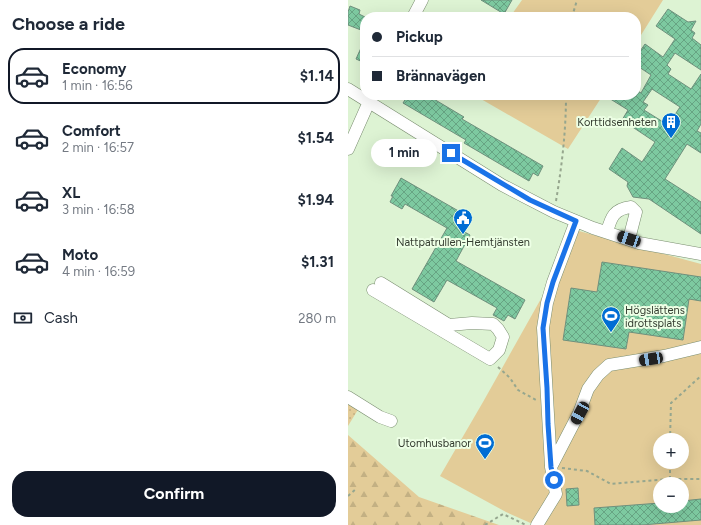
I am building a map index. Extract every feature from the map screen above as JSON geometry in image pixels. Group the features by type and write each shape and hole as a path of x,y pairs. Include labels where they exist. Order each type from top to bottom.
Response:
{"street":[{"path":"415,12 422,0"},
{"path":"348,89 360,94"},
{"path":"348,149 370,100"},
{"path":"372,100 502,185 530,200 576,221 629,239 677,251 701,254"},
{"path":"607,232 609,222 619,203 631,207 640,216 629,239"},
{"path":"537,525 556,494 546,432 548,407 543,328 547,303 553,282 576,221"},
{"path":"377,286 449,325 472,323 493,324 503,337 499,350 490,359 377,286"},
{"path":"551,467 580,413 588,389 598,375 610,365 664,356 701,347"},
{"path":"348,397 380,417 391,421"}],"path":[{"path":"573,12 577,0"},
{"path":"551,202 555,204 562,164 566,125 566,100"},
{"path":"490,359 510,378 518,390 548,407"},
{"path":"670,433 671,403 701,376"},
{"path":"551,467 587,471 611,484 653,480"},
{"path":"689,479 701,479"},
{"path":"348,496 356,489"},
{"path":"484,525 502,514 527,525"}],"green space":[{"path":"522,0 663,0 641,35 641,12 514,12"},
{"path":"483,100 600,100 568,149"},
{"name":"Högslättens idrottsplats","path":"579,231 701,264 701,525 535,525 506,512 440,476"},
{"path":"348,401 359,408 348,426"},
{"path":"348,435 419,497 499,525 348,525"}],"building":[{"path":"481,0 512,0 505,12 501,12"},
{"path":"350,6 360,10 360,30 348,25 348,12"},
{"name":"Korttidsenheten","path":"668,9 688,22 696,21 691,30 695,33 692,38 701,45 701,70 675,53 667,65 671,69 668,74 691,89 701,74 701,124 697,131 701,133 701,153 687,144 665,179 701,202 701,234 649,199 633,197 627,186 628,182 609,169 622,148 642,162 655,142 622,120 628,110 612,100 641,100 641,93 651,75 641,68 641,50 645,44 663,57 675,39 656,26","holes":["652,89 680,107 668,125 644,110 648,105 643,102"]},
{"path":"360,50 360,61 356,59"},
{"path":"405,100 435,100 464,117 462,119 543,166 538,176 533,173 529,181 464,143 466,140 403,103"},
{"path":"401,178 469,217 461,230 470,235 456,261 525,300 515,319 508,315 504,321 493,315 497,308 447,280 434,302 412,289 447,228 405,204 402,209 390,202 393,196 391,196"},
{"path":"602,262 701,277 701,301 689,299 683,340 629,332 626,349 563,340 571,288 597,292"},
{"path":"578,488 579,505 567,506 566,489"},
{"path":"701,499 701,520 642,525 595,525 594,508 653,504 653,513 689,513 689,500"}],"place":[{"name":"Korttidsenheten","path":"671,139"},
{"name":"Nattpatrullen-Hemtjänsten","path":"463,235"},
{"name":"Högslättens idrottsplats","path":"611,333"},
{"name":"Utomhusbanor","path":"485,460"}],"route":[{"path":"451,153 502,185 554,212 576,221 567,249 553,282 547,303 543,328 551,467 554,480"}]}
